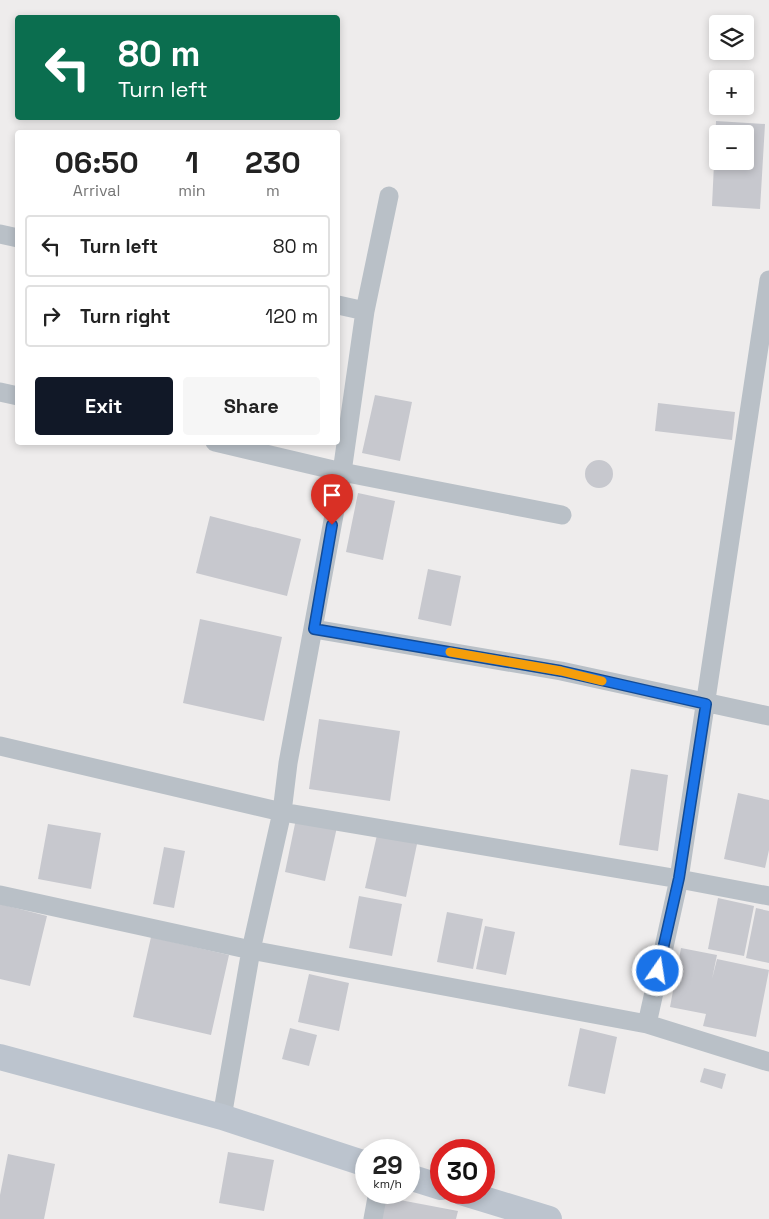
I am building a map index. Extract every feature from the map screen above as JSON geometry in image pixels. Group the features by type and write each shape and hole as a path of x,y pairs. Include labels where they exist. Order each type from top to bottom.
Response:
{"street":[{"path":"222,1117 251,950 282,812 288,763 342,472 365,311 389,196"},
{"path":"0,234 15,237"},
{"path":"647,1024 679,878 724,574 762,384 769,280"},
{"path":"340,305 365,311"},
{"path":"0,392 15,395"},
{"path":"228,445 342,472 562,515"},
{"path":"314,629 561,671 706,704 769,716"},
{"path":"0,746 282,812 679,878 769,896"},
{"path":"0,895 251,950 647,1024 769,1062"},
{"path":"0,1057 222,1117 355,1160"},
{"path":"495,1202 549,1219"},
{"path":"373,1219 376,1204"}],"building":[{"path":"716,121 765,124 760,209 712,206 714,170 754,170 754,125 716,125"},
{"path":"375,395 412,402 400,461 362,453"},
{"path":"658,403 735,412 732,440 655,431"},
{"path":"599,460 609,464 613,474 609,484 599,488 589,484 585,474 589,464"},
{"path":"358,493 395,501 383,560 346,552"},
{"path":"210,516 301,539 287,596 196,573"},
{"path":"428,569 461,576 451,626 418,619"},
{"path":"200,619 282,637 264,721 183,703"},
{"path":"319,719 400,731 390,801 309,789"},
{"path":"631,769 668,775 658,851 619,845"},
{"path":"738,793 769,800 769,850 765,868 724,859"},
{"path":"296,819 337,827 325,881 285,872"},
{"path":"48,824 101,833 91,889 38,879"},
{"path":"377,835 417,844 406,897 365,888"},
{"path":"164,847 185,851 174,908 153,904"},
{"path":"359,896 402,904 392,956 349,948"},
{"path":"718,898 754,906 744,956 708,949"},
{"path":"0,904 47,916 30,986 0,979"},
{"path":"756,908 769,911 769,963 746,958"},
{"path":"447,912 483,919 473,969 437,962"},
{"path":"485,926 515,932 506,975 476,969"},
{"path":"151,937 229,955 211,1035 133,1017"},
{"path":"681,948 717,955 712,979 717,959 769,970 756,1037 703,1026 706,1014 670,1007"},
{"path":"309,974 349,983 339,1031 298,1022"},
{"path":"290,1028 317,1035 309,1066 282,1059"},
{"path":"580,1028 617,1037 605,1094 568,1086"},
{"path":"704,1068 726,1074 722,1089 700,1082"},
{"path":"228,1152 274,1160 264,1211 219,1203"},
{"path":"8,1154 55,1164 44,1219 0,1219 0,1195"},
{"path":"382,1204 420,1204 458,1211 456,1219 379,1219"}],"slow traffic":[{"path":"450,652 561,671 602,681"}],"route":[{"path":"332,525 314,629 561,671 706,704 679,878 658,971"}]}
